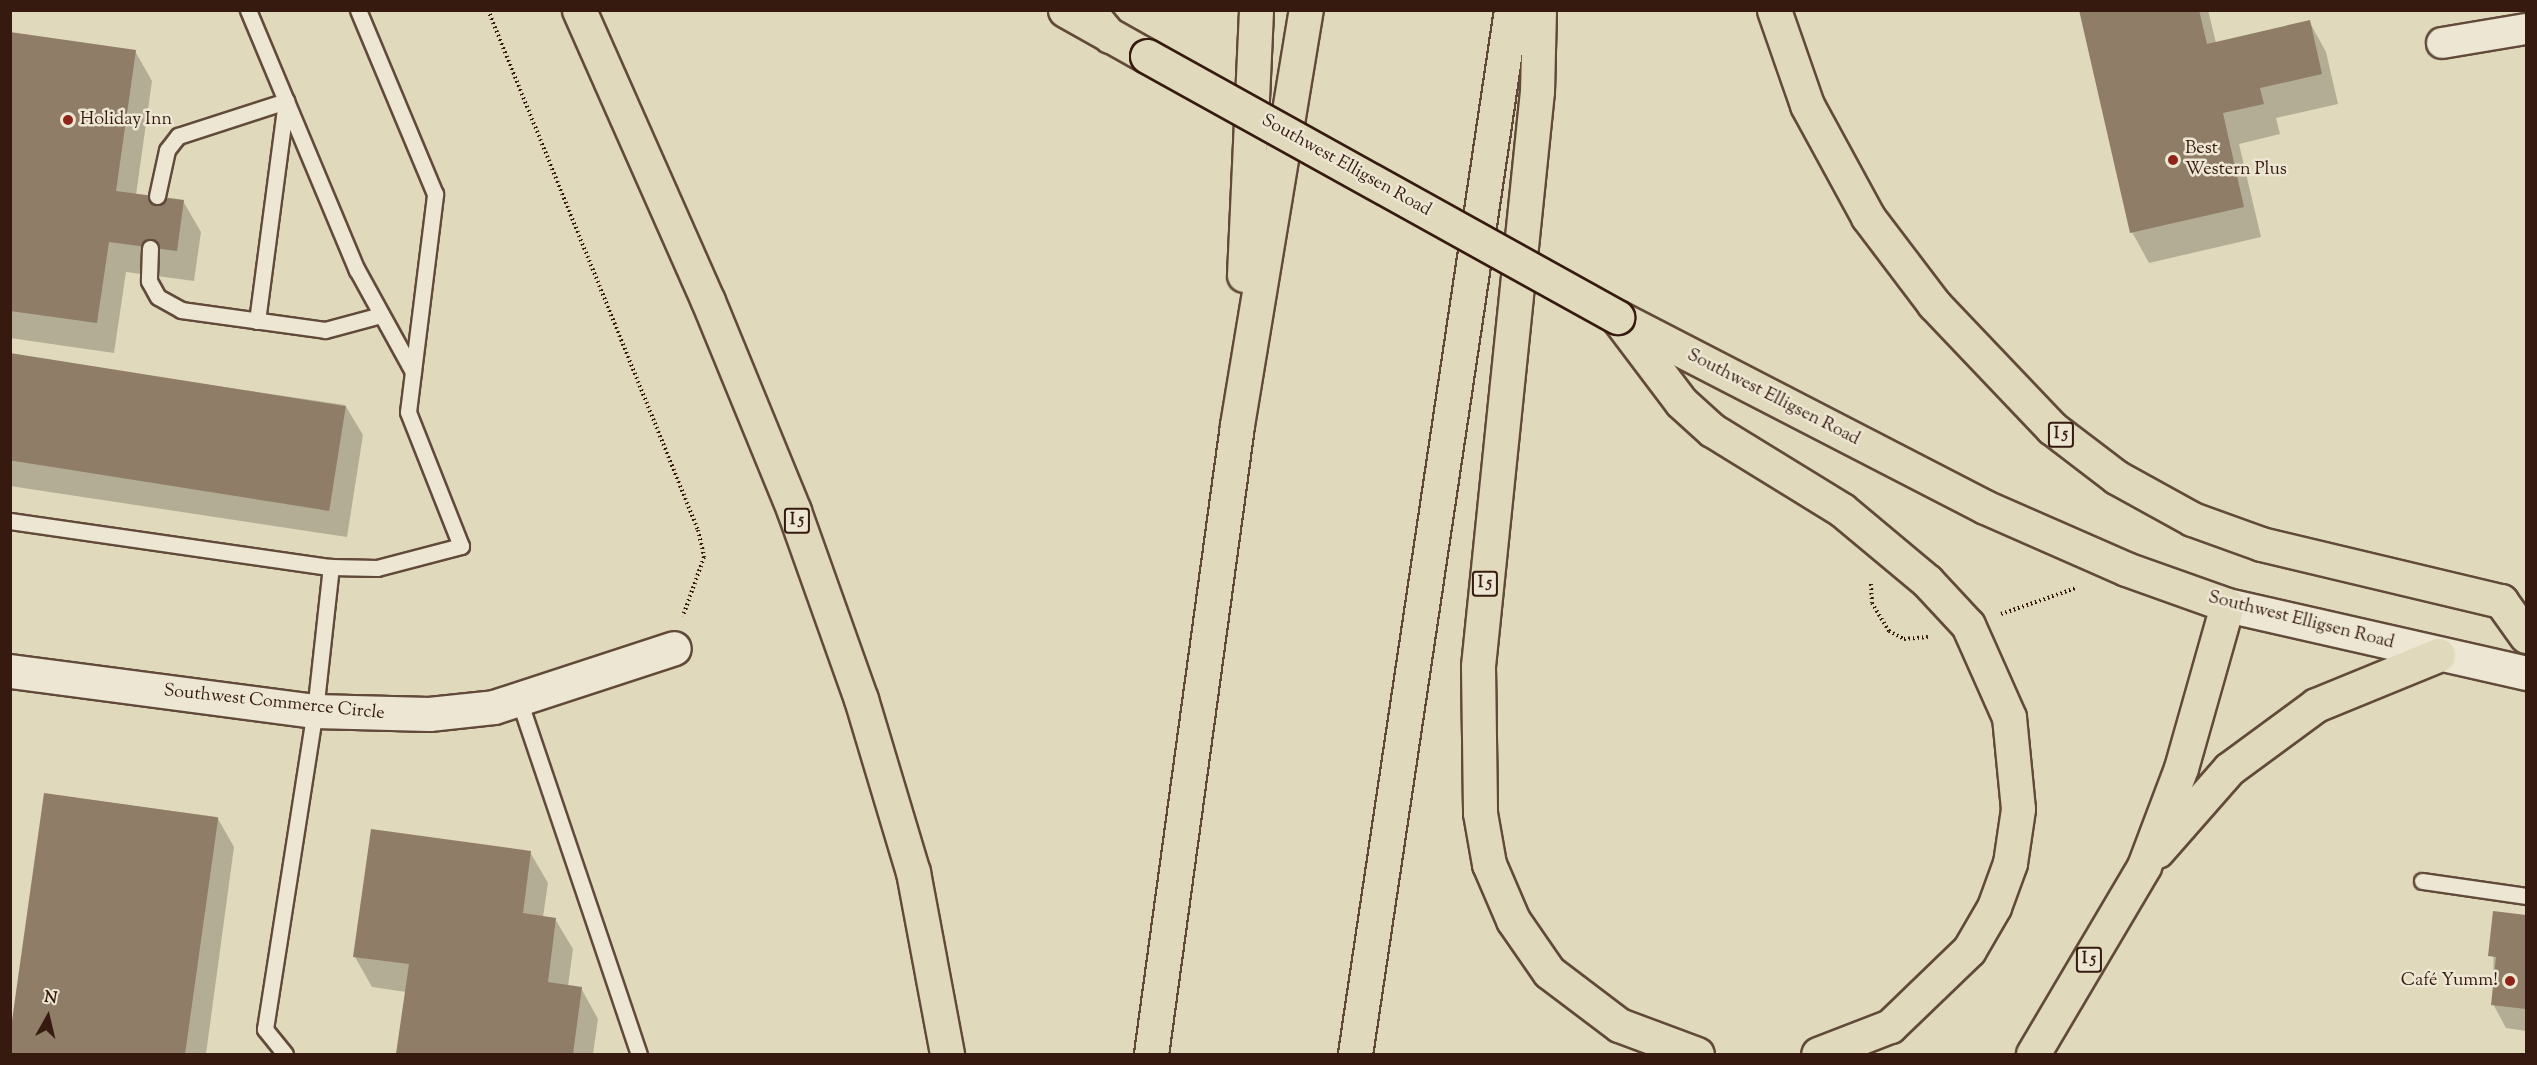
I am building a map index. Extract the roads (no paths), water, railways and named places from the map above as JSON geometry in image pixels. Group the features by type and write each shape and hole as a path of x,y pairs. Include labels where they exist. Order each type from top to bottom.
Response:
{"main road":[{"name":"I 5","path":"579,10 708,301 794,511 861,699 913,873 947,1054"},
{"name":"Southwest Elligsen Road","path":"1065,10 1617,316 1985,507 2126,569 2227,605"},
{"path":"1088,10 1110,36"},
{"path":"1238,425 1256,10"},
{"path":"1151,1054 1238,425 1306,10"},
{"path":"1354,1054 1511,10"},
{"name":"I 5","path":"1539,10 1537,91 1478,666 1480,813 1489,864 1514,920 1549,972 1618,1025 1697,1054"},
{"name":"I 5","path":"1774,10 1807,105 1868,217 1934,304 2052,428 2116,477 2192,519 2283,550 2501,601 2526,636"},
{"path":"1617,316 1681,402 1712,430 1842,510 1927,580 1968,625 2009,717 2018,763 2018,809 2010,863 1994,907 1969,950 1890,1026 1818,1054"},
{"name":"I 5","path":"2033,1054 2144,866 2181,768 2227,605"},
{"name":"I 5","path":"2144,866 2229,769 2316,705 2438,655"}],"street":[{"path":"2442,43 2526,29"},
{"name":"Southwest Elligsen Road","path":"2227,605 2438,655 2526,673"},
{"name":"Southwest Commerce Circle","path":"10,671 315,711 429,714 519,700 674,648"}],"lane":[{"path":"248,10 381,315 413,372"},
{"path":"10,521 331,567 377,568 461,546 408,412 435,194 358,10"},
{"path":"157,196 167,150 178,136 286,101"},
{"path":"257,321 286,101"},
{"path":"150,248 149,281 158,297 181,310 325,330 381,315"},
{"path":"285,1054 265,1029 315,711 331,567"},
{"path":"519,700 639,1054"},
{"path":"2422,881 2526,896"}],"place":[{"name":"Holiday Inn","path":"68,120"},
{"name":"Best Western Plus","path":"2173,160"},
{"name":"Café Yumm!","path":"2510,981"}]}
